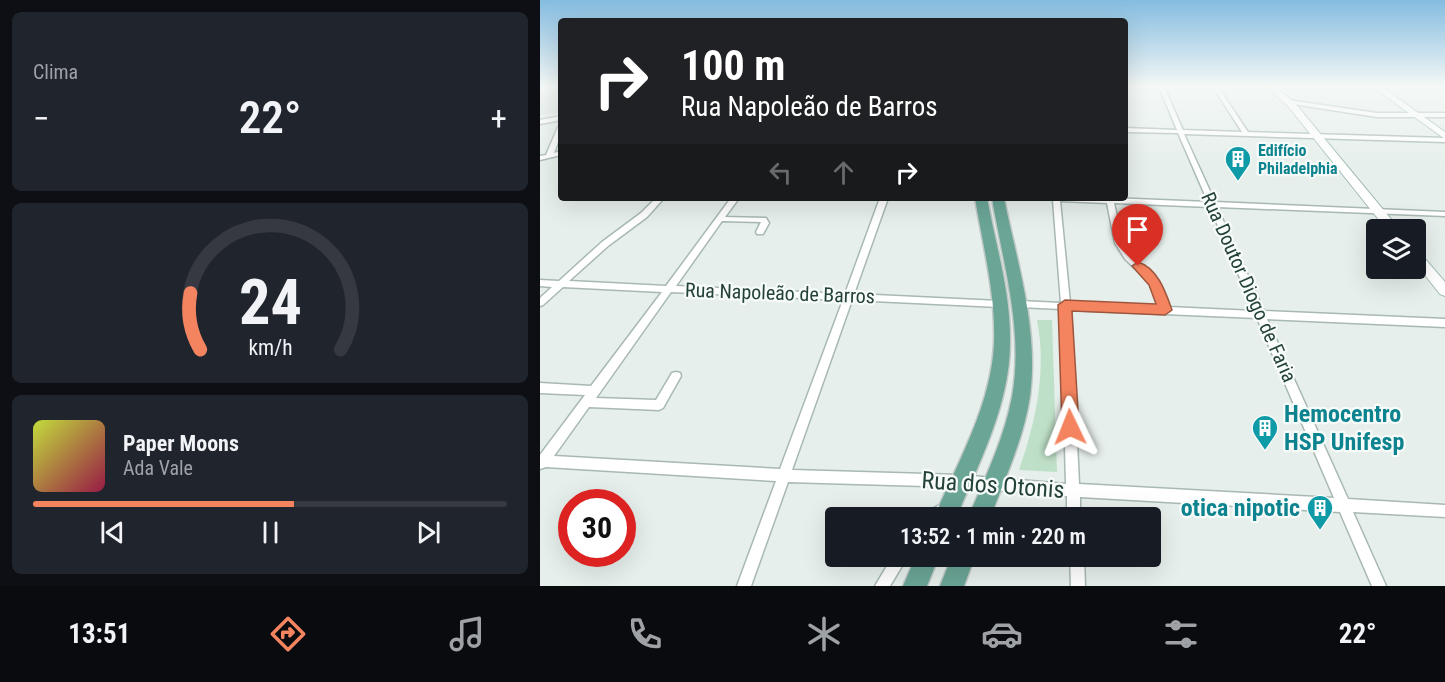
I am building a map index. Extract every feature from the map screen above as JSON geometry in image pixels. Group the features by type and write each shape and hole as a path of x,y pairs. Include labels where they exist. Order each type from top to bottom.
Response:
{"main road":[{"path":"949,507 990,407 1002,347 999,304 982,201"},
{"path":"984,507 1016,422 1024,373 1019,304 999,201"},
{"path":"915,586 923,567"},
{"path":"952,586 960,567"}],"street":[{"name":"Rua Doutor Diogo de Faria","path":"1173,114 1379,586"},
{"path":"1233,114 1246,134"},
{"path":"1298,114 1385,219"},
{"path":"1374,114 1445,115"},
{"path":"1417,116 1445,138"},
{"path":"540,122 558,119"},
{"path":"1128,130 1317,137 1445,138"},
{"path":"549,156 558,134"},
{"path":"540,158 558,154"},
{"path":"540,303 657,201"},
{"path":"541,463 733,201"},
{"path":"744,586 883,201"},
{"path":"1056,201 1065,305 1074,507"},
{"path":"1110,201 1119,243 1128,257 1155,283 1165,310"},
{"path":"1128,201 1445,214"},
{"path":"720,219 763,220 765,223 760,232"},
{"path":"1426,268 1445,291"},
{"name":"Rua Napoleão de Barros","path":"540,283 999,304"},
{"path":"1019,304 1445,322"},
{"path":"587,402 659,405 676,376"},
{"path":"540,388 595,391"},
{"name":"Rua dos Otonis","path":"541,463 960,481 1073,490 1445,511"},
{"path":"882,586 894,567"},
{"path":"1077,567 1078,586"}],"green space":[{"path":"1037,320 1052,320 1057,472 1019,470 1038,396 1041,358"}],"place":[{"name":"Edifício Philadelphia","path":"1238,182"},
{"name":"Hemocentro HSP Unifesp","path":"1265,451"},
{"name":"otica nipotic","path":"1320,531"}],"route":[{"path":"1070,427 1065,305 1165,310 1155,283 1138,266"}]}
